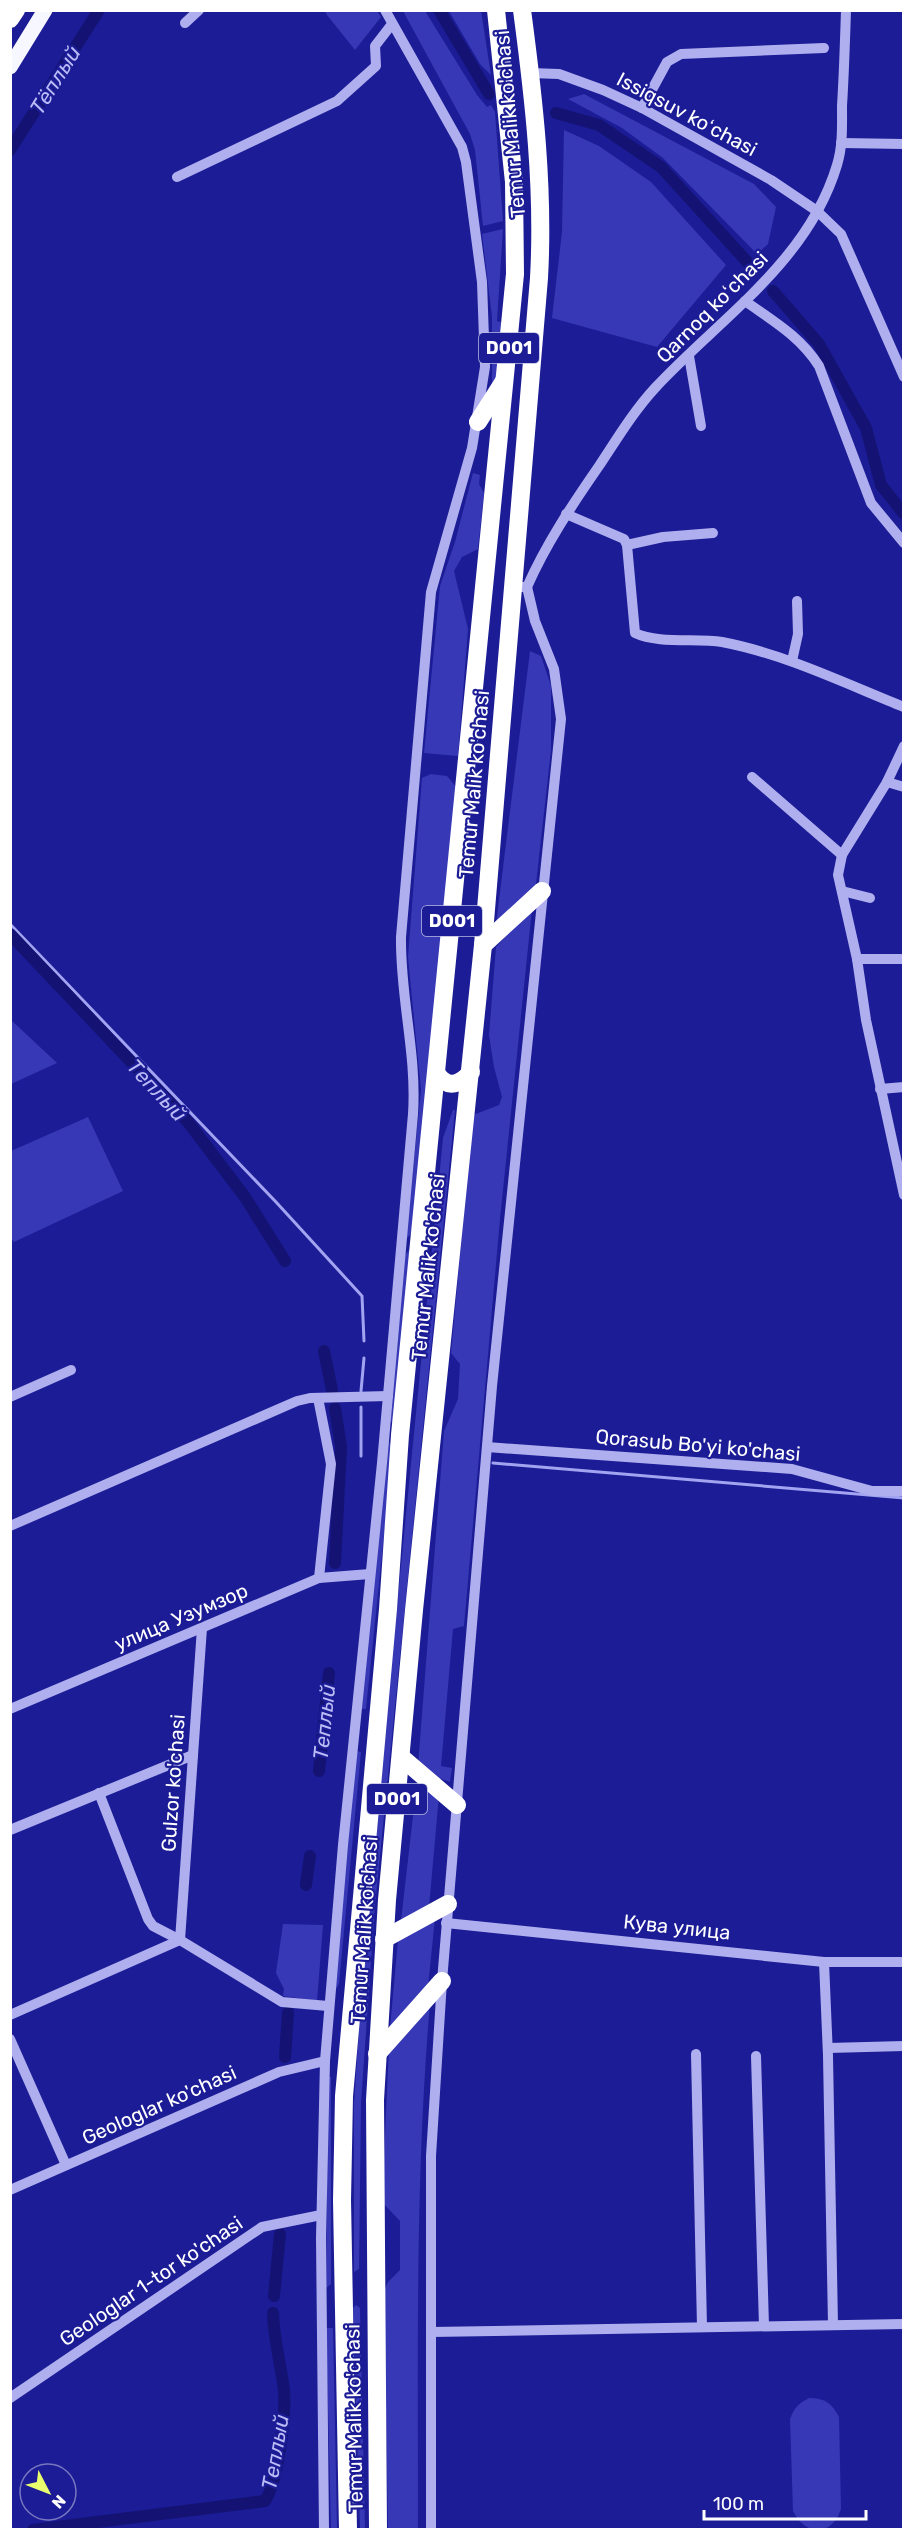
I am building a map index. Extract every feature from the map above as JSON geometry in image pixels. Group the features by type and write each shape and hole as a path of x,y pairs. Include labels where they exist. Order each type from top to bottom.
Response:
{"highway":[{"path":"10,19 16,10"},
{"name":"Temur Malik ko'chasi","path":"348,2529 343,2292 344,2096 387,1620 400,1443 506,377 516,245 508,112 496,10"},
{"name":"Temur Malik ko'chasi","path":"378,2529 375,2291 377,2054 384,1939 519,587 540,258 541,188 536,119 522,10"},
{"path":"478,422 506,377"},
{"path":"486,582 519,587"},
{"path":"483,945 542,891"},
{"path":"437,1074 445,1083 454,1084 471,1072"},
{"path":"401,1757 457,1805"},
{"path":"384,1939 447,1914"},
{"path":"377,2054 442,1981"},
{"path":"343,2292 375,2291"}],"main road":[{"path":"10,67 45,10"}],"street":[{"path":"185,22 199,10"},
{"path":"324,2529 321,2216 325,2061 328,2006 388,1396 414,1098 414,1066 402,984 401,937 431,592 478,422 485,335 482,282 462,147 385,10"},
{"name":"Qarnoq koʻchasi","path":"519,587 535,567 566,514 634,413 655,389 773,273 798,242 817,211 832,181 841,143 846,10"},
{"path":"177,177 336,102 376,66 375,46 392,24"},
{"path":"642,108 668,62 681,54 824,48"},
{"name":"Issiqsuv koʻchasi","path":"530,73 559,74 603,90 642,108 771,180 817,211 841,234 903,377"},
{"path":"841,143 903,144"},
{"path":"745,301 799,339 808,349 819,366 871,503 903,543"},
{"path":"688,356 701,426"},
{"path":"566,514 624,539 627,545 635,633 662,638 720,642 776,654 903,707"},
{"path":"627,545 663,537 713,533"},
{"path":"431,2529 431,2156 442,1981 487,1447 561,719 554,669 519,587"},
{"path":"792,661 798,634 797,601"},
{"path":"903,746 887,782 842,855 838,875 857,959 880,1089 900,1164 903,1195"},
{"path":"752,777 842,855"},
{"path":"887,782 903,787"},
{"path":"842,891 870,898"},
{"path":"857,959 903,959"},
{"path":"880,1089 903,1087"},
{"path":"401,1251 422,1230"},
{"path":"10,1397 71,1370"},
{"path":"10,1526 297,1401 318,1398 388,1396"},
{"path":"318,1398 331,1464 319,1578"},
{"path":"385,1425 400,1443"},
{"name":"Qorasub Bo'yi ko'chasi","path":"487,1447 792,1469 872,1491 903,1491"},
{"name":"улица Узумзор","path":"10,1709 319,1578 370,1574"},
{"name":"Gulzor ko'chasi","path":"180,1941 202,1628"},
{"path":"10,1830 193,1755"},
{"path":"99,1793 148,1919 153,1926 282,2002 328,2006"},
{"name":"Кува улица","path":"447,1914 824,1962 903,1962"},
{"path":"10,2015 180,1941"},
{"path":"824,1962 828,2048 833,2325"},
{"path":"10,2039 66,2165"},
{"path":"828,2048 903,2046"},
{"path":"696,2054 702,2327"},
{"path":"756,2056 764,2326"},
{"name":"Geologlar ko'chasi","path":"10,2190 279,2072 325,2061"},
{"name":"Geologlar 1-tor ko'chasi","path":"10,2398 262,2227 321,2216"},
{"path":"431,2332 903,2324"}],"shaded area":[{"path":"325,11 377,11 381,17 355,50"},
{"path":"403,11 425,11 477,95 487,107 491,105 495,112 503,221 483,226 475,150 470,134"},
{"path":"449,11 481,11 491,75 480,64"},
{"path":"584,94 754,184 776,207 768,244 757,254 663,158 622,128 568,99"},
{"path":"564,130 599,146 651,182 726,265 657,347 552,318 562,232"},
{"path":"503,229 497,321 503,323 498,373 492,390 492,317 482,234"},
{"path":"473,473 480,475 479,484 484,493 478,549 462,557 454,571 468,629 458,756 424,753 440,586 455,542"},
{"path":"530,651 541,656 551,686 551,750 535,893 496,924"},
{"path":"431,774 447,776 456,787 413,1232 406,1239 421,1090 408,957 422,778"},
{"path":"532,909 500,1219 464,1626 453,1629 441,1766 452,1768 450,1782 433,1776 418,1766 444,1431 458,1399 460,1364 451,1353 473,1115 499,1105 502,1097 489,1035 496,947"},
{"path":"11,1020 57,1063 10,1084"},
{"path":"453,1110 455,1110 375,1905 361,2103 359,2269 354,2272 354,2103 368,1902 443,1138"},
{"path":"88,1117 123,1191 14,1242 10,1237 11,1151"},
{"path":"411,1248 395,1427 389,1418 404,1256"},
{"path":"387,1439 393,1448 366,1709 360,1709"},
{"path":"355,1751 361,1752 339,1984 332,1996"},
{"path":"417,1781 439,1795 429,1907 401,1921"},
{"path":"435,1918 428,1987 390,2028 398,1940"},
{"path":"283,1924 323,1925 317,2001 283,1996 284,1989 276,1973"},
{"path":"430,2003 420,2200 418,2529 388,2529 384,2291 388,2282 400,2270 400,2221 382,2202 389,2047"},
{"path":"328,2077 331,2077 331,2284 326,2288"},
{"path":"356,2305 360,2308 365,2529 360,2529 353,2308"},
{"path":"326,2328 333,2328 337,2529 331,2529"},
{"path":"809,2398 827,2402 839,2417 841,2509 831,2525 818,2530 804,2525 793,2511 790,2419 797,2406"}],"waterway":[{"name":"Тёплый","path":"10,150 99,10"},
{"path":"439,10 489,94"},
{"path":"556,113 599,125 661,167 750,265"},
{"path":"773,291 819,344 866,428 881,485 904,514"},
{"path":"10,924 276,1202 362,1296 364,1341"},
{"name":"Теплый","path":"10,934 188,1122 245,1197 285,1261"},
{"name":"Теплый","path":"324,1351 332,1390"},
{"path":"361,1391 364,1358"},
{"path":"361,1407 361,1456"},
{"name":"Теплый","path":"335,1408 341,1447 335,1563"},
{"path":"493,1463 904,1498"},
{"name":"Теплый","path":"319,1771 329,1673"},
{"name":"Теплый","path":"306,1885 310,1856"},
{"name":"Теплый","path":"285,2057 288,2013"},
{"name":"Теплый","path":"274,2296 280,2234"},
{"name":"Теплый","path":"33,2530 265,2501 270,2492 277,2464 284,2402 273,2313"}]}
